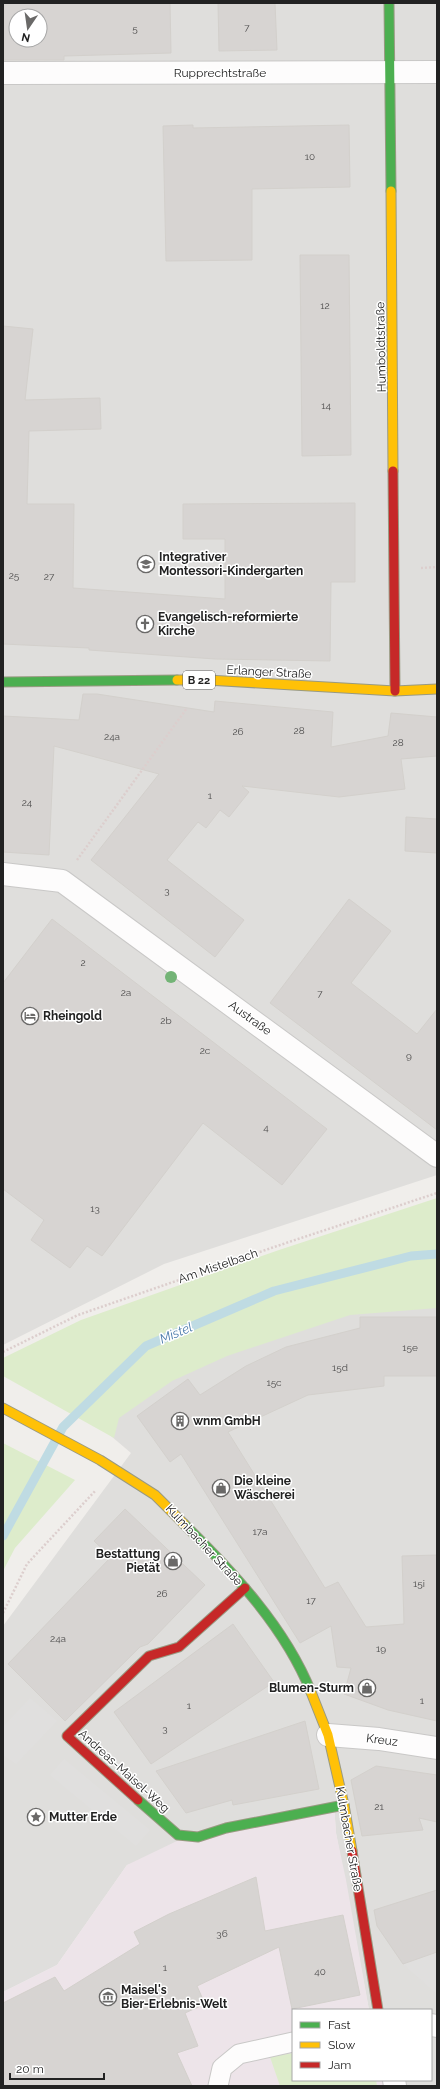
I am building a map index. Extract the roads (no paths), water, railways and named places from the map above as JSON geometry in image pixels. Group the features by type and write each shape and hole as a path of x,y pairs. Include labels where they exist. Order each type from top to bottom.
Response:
{"street":[{"name":"Humboldtstraße","path":"389,3 395,691"},
{"name":"Rupprechtstraße","path":"3,73 437,72"},
{"name":"Erlanger Straße","path":"3,682 207,680 395,691 437,689"},
{"name":"Austraße","path":"3,874 62,881 437,1156"},
{"name":"Kulmbacher Straße","path":"3,1408 100,1460 155,1495 224,1563 269,1619 302,1669 328,1735 344,1805 378,2009"},
{"name":"Andreas-Maisel-Weg","path":"245,1588 179,1647 167,1652 149,1656 67,1736 178,1835 198,1837 226,1828 344,1805"},
{"name":"Kreuz","path":"328,1735 379,1739 437,1748"}],"lane":[{"path":"218,2086 222,2068 239,2054 292,2042"}],"waterway":[{"name":"Mistel","path":"3,1536 63,1427 146,1346 274,1291 411,1256 437,1254"}],"place":[{"name":"Integrativer Montessori-Kindergarten","path":"146,564"},
{"name":"Evangelisch-reformierte Kirche","path":"145,624"},
{"name":"Rheingold","path":"30,1016"},
{"name":"wnm GmbH","path":"180,1421"},
{"name":"Die kleine Wäscherei","path":"221,1488"},
{"name":"Bestattung Pietät","path":"173,1561"},
{"name":"Blumen-Sturm","path":"367,1688"},
{"name":"Mutter Erde","path":"36,1817"},
{"name":"Maisel's Bier-Erlebnis-Welt","path":"108,1997"}]}
